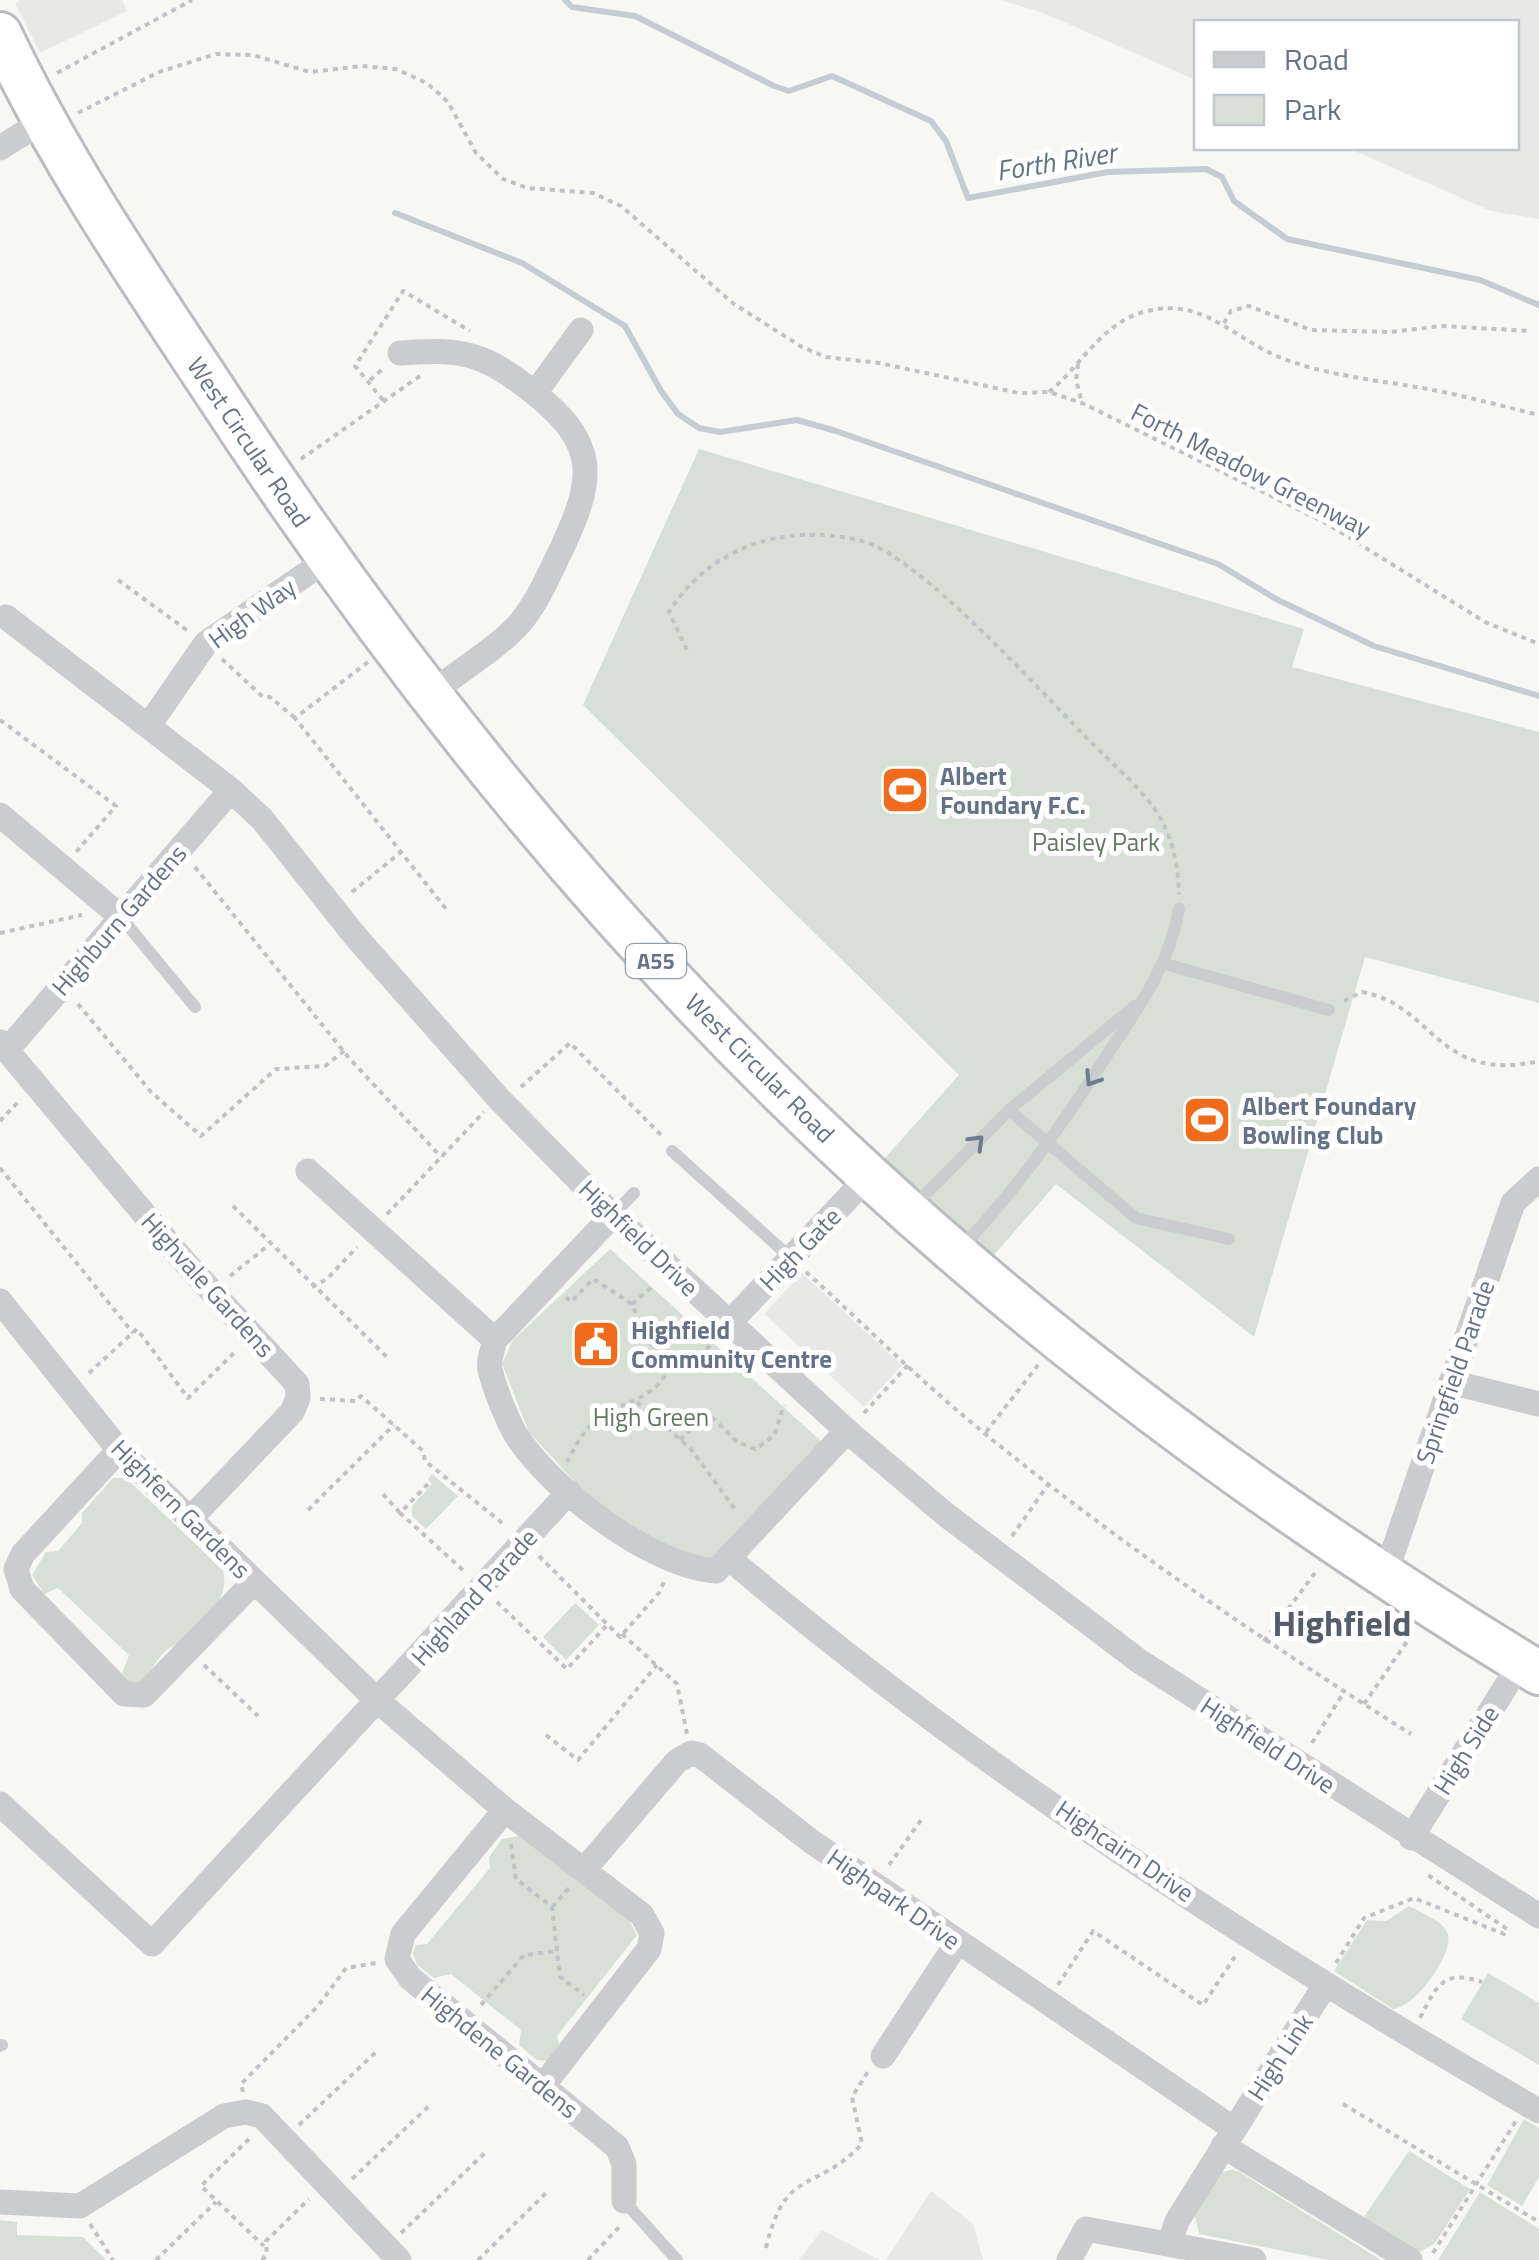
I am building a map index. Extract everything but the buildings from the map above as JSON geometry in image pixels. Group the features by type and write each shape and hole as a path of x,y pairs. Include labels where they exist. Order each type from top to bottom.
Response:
{"highway":[{"name":"West Circular Road","path":"0,34 39,113 272,480 328,559 533,823 729,1039 869,1176 1060,1338 1385,1575 1530,1668"}],"street":[{"path":"0,148 39,113"},
{"path":"535,393 581,330"},
{"path":"392,343 482,356 535,393 572,428 584,452 588,478 582,505 538,598 518,626 430,694"},
{"name":"High Way","path":"149,724 206,644 328,559"},
{"name":"Highfield Drive","path":"6,617 149,724 262,819 356,937 500,1100 612,1215 847,1431 999,1555 1139,1661 1411,1838 1539,1916"},
{"name":"Highburn Gardens","path":"4,1046 60,987 115,912 179,851 231,790"},
{"path":"0,815 115,912"},
{"name":"Highvale Gardens","path":"4,1046 160,1233 296,1384 298,1398"},
{"path":"308,1171 495,1340"},
{"name":"High Gate","path":"730,1322 869,1176"},
{"name":"Springfield Parade","path":"1385,1575 1513,1203 1539,1180"},
{"path":"612,1215 495,1340 489,1367 516,1435 563,1485 673,1561 716,1571 732,1560 847,1431"},
{"name":"Highfern Gardens","path":"0,1302 119,1450 378,1702 505,1810 642,1915 652,1933 650,1949 542,2087"},
{"path":"1451,1382 1539,1404"},
{"path":"191,1518 292,1412 298,1398"},
{"path":"119,1450 23,1554 16,1569 22,1589 124,1694 144,1695 254,1582"},
{"name":"Highland Parade","path":"378,1702 524,1542 563,1485"},
{"name":"Highcairn Drive","path":"732,1560 914,1704 1326,1985 1533,2107"},
{"name":"High Side","path":"1411,1838 1530,1668"},
{"path":"0,1804 152,1944 378,1702"},
{"path":"584,1870 677,1761 691,1753"},
{"name":"Highpark Drive","path":"691,1753 874,1886 1046,2003 1228,2138 1410,2260"},
{"path":"397,1959 396,1947 403,1934 505,1810"},
{"path":"894,2051 957,1942"},
{"name":"Highdene Gardens","path":"397,1959 410,1978 618,2147 624,2164 624,2201"},
{"name":"High Link","path":"1170,2242 1176,2221 1326,1985"},
{"path":"0,2202 80,2206 224,2116 246,2112 276,2130 393,2254"},
{"path":"1069,2260 1086,2230 1254,2260"}],"lane":[{"path":"957,1253 1050,1144 1145,998 1165,964 1180,909"},
{"path":"115,912 195,1007"},
{"path":"1165,964 1330,1010"},
{"path":"909,1212 1009,1110 1145,998"},
{"path":"1009,1110 1136,1218 1229,1238"},
{"path":"672,1151 792,1259"},
{"path":"612,1215 634,1194"},
{"path":"624,2201 677,2260"}],"path":[{"path":"39,113 192,0"},
{"name":"Forth Meadow Greenway","path":"39,113 216,54 254,55 310,72 362,66 396,69 427,84 448,102 476,154 503,179 527,188 593,193 621,206 734,304 802,346 826,357 878,363 1019,393 1050,392 1082,402 1324,522 1485,622 1539,644"},
{"path":"1224,323 1231,311 1249,306 1312,330 1391,332 1441,326 1531,331"},
{"path":"1050,392 1105,333 1144,311 1184,309 1224,323 1274,355 1305,366 1469,396 1539,414"},
{"path":"377,328 392,343"},
{"path":"1079,363 1076,380 1082,402"},
{"path":"272,480 423,374"},
{"path":"687,650 669,612 684,589 718,562 752,542 806,533 866,542 918,575 986,636 1152,806 1175,852 1180,909"},
{"path":"392,644 295,718 446,909"},
{"path":"0,720 116,806 62,868"},
{"path":"179,851 344,1052 440,1157"},
{"path":"368,880 402,852"},
{"path":"0,933 115,912"},
{"path":"60,987 150,1092 201,1136 276,1069 325,1066 344,1052"},
{"path":"1330,1010 1352,994 1370,993 1469,1059 1500,1066 1539,1061"},
{"path":"372,1230 500,1100 570,1043 672,1151"},
{"path":"0,1121 24,1096"},
{"path":"0,1168 133,1333"},
{"path":"233,1206 390,1360"},
{"path":"240,1266 269,1245"},
{"path":"312,1287 327,1279 352,1252"},
{"path":"792,1259 908,1365 1050,1482 1264,1642 1411,1734"},
{"path":"549,1282 572,1302 593,1279 632,1304 646,1338 670,1364"},
{"path":"632,1304 650,1290"},
{"path":"71,1390 136,1330 188,1398 252,1335"},
{"path":"986,1432 1060,1338"},
{"path":"670,1364 703,1354"},
{"path":"563,1485 590,1426 604,1415 638,1402 667,1375 670,1364"},
{"path":"847,1431 908,1365"},
{"path":"298,1398 356,1402 361,1396 423,1451 425,1462 524,1542 607,1626 622,1634 677,1684 691,1753"},
{"path":"638,1402 680,1440 731,1500 751,1538"},
{"path":"680,1440 702,1419 713,1418 736,1442 756,1449 774,1436 782,1408"},
{"path":"308,1510 394,1425"},
{"path":"999,1555 1050,1482"},
{"path":"400,1512 428,1484"},
{"path":"384,1494 567,1669 607,1626"},
{"path":"1264,1642 1338,1541"},
{"path":"622,1634 659,1593 673,1561"},
{"path":"1364,1704 1432,1606"},
{"path":"190,1652 258,1716"},
{"path":"546,1734 578,1760 657,1666"},
{"path":"1298,1765 1344,1692"},
{"path":"505,1810 516,1879 552,1907 560,1977 604,2009"},
{"path":"874,1886 924,1816"},
{"path":"1326,1985 1364,1918 1414,1898 1504,1934 1507,1929 1406,1860 1411,1838"},
{"path":"1046,2003 1093,1932 1204,2005 1234,1958"},
{"path":"465,2024 524,1955 557,1951"},
{"path":"242,2092 241,2084 318,2006 346,1968 397,1959"},
{"path":"1411,2035 1444,1980 1458,1975 1482,1982"},
{"path":"766,2248 780,2205 793,2187 835,2169 862,2144 852,2096 857,2084 894,2051"},
{"path":"262,2260 268,2254 264,2246 201,2186 376,2052"},
{"path":"1343,2104 1539,2222"},
{"path":"264,2246 429,2106"},
{"path":"1427,2260 1533,2107"},
{"path":"393,2254 488,2151"},
{"path":"478,2260 547,2192"},
{"path":"588,2260 622,2226 624,2201"},
{"path":"156,2260 216,2202"},
{"path":"103,2250 114,2260"}],"shaded area":[{"path":"122,0 127,11 40,53 15,3"},
{"path":"1000,0 1539,0 1539,219 1491,211 1353,150 1519,150 1519,20 1194,20 1194,79 1041,12"},
{"path":"802,1273 902,1365 864,1407 764,1314"},
{"path":"931,2191 973,2224 983,2260 886,2260"},
{"path":"822,2230 880,2260 799,2260"}],"green space":[{"name":"Paisley Park","path":"699,449 1304,629 1292,667 1539,732 1539,1003 1365,957 1254,1337 1056,1184 979,1272 869,1176 959,1075 583,705"},
{"name":"High Green","path":"610,1249 823,1443 716,1563 672,1553 584,1492 529,1432 502,1364 513,1340"},
{"path":"432,1474 458,1496 426,1529 412,1516 412,1506 432,1484 428,1479"},
{"path":"113,1478 126,1478 223,1570 223,1592 213,1610 182,1643 163,1654 140,1684 130,1683 122,1673 129,1655 58,1588 44,1594 32,1575 46,1552 58,1551 82,1523 82,1513"},
{"path":"575,1603 599,1625 566,1660 543,1637"},
{"path":"519,1836 628,1919 637,1935 557,2036 560,2047 549,2061 537,2060 519,2045 521,2030 451,1974 434,1978 417,1965 413,1953 416,1945 427,1944 490,1868 489,1857 502,1839"},
{"path":"1409,1906 1442,1926 1448,1944 1421,1991 1393,2009 1334,1971 1367,1920 1386,1921"},
{"path":"1488,1973 1539,2003 1539,2065 1461,2019"},
{"path":"1524,2119 1539,2128 1539,2177 1522,2206 1487,2185"},
{"path":"1409,2151 1470,2189 1435,2243 1420,2252 1363,2218"},
{"path":"1238,2171 1381,2260 1328,2260 1199,2234 1194,2212 1220,2173"},
{"path":"1480,2192 1539,2229 1539,2260 1438,2260"},
{"path":"0,2220 17,2222 17,2235 83,2237 106,2260 0,2260"}],"waterway":[{"name":"Forth River","path":"565,0 572,7 635,16 789,91 832,76 931,121 946,141 968,198 1108,172 1206,169 1222,177 1234,201 1287,239 1480,280 1539,305"},
{"path":"395,213 522,263 625,326 661,391 678,414 699,428 720,432 797,420 836,431 1218,564 1276,599 1374,646 1539,696"}],"place":[{"name":"Albert Foundary F.C.","path":"905,790"},
{"name":"Albert Foundary Bowling Club","path":"1207,1120"},
{"name":"Highfield Community Centre","path":"596,1344"}],"district":[{"name":"Highfield","path":"1342,1623"}]}
